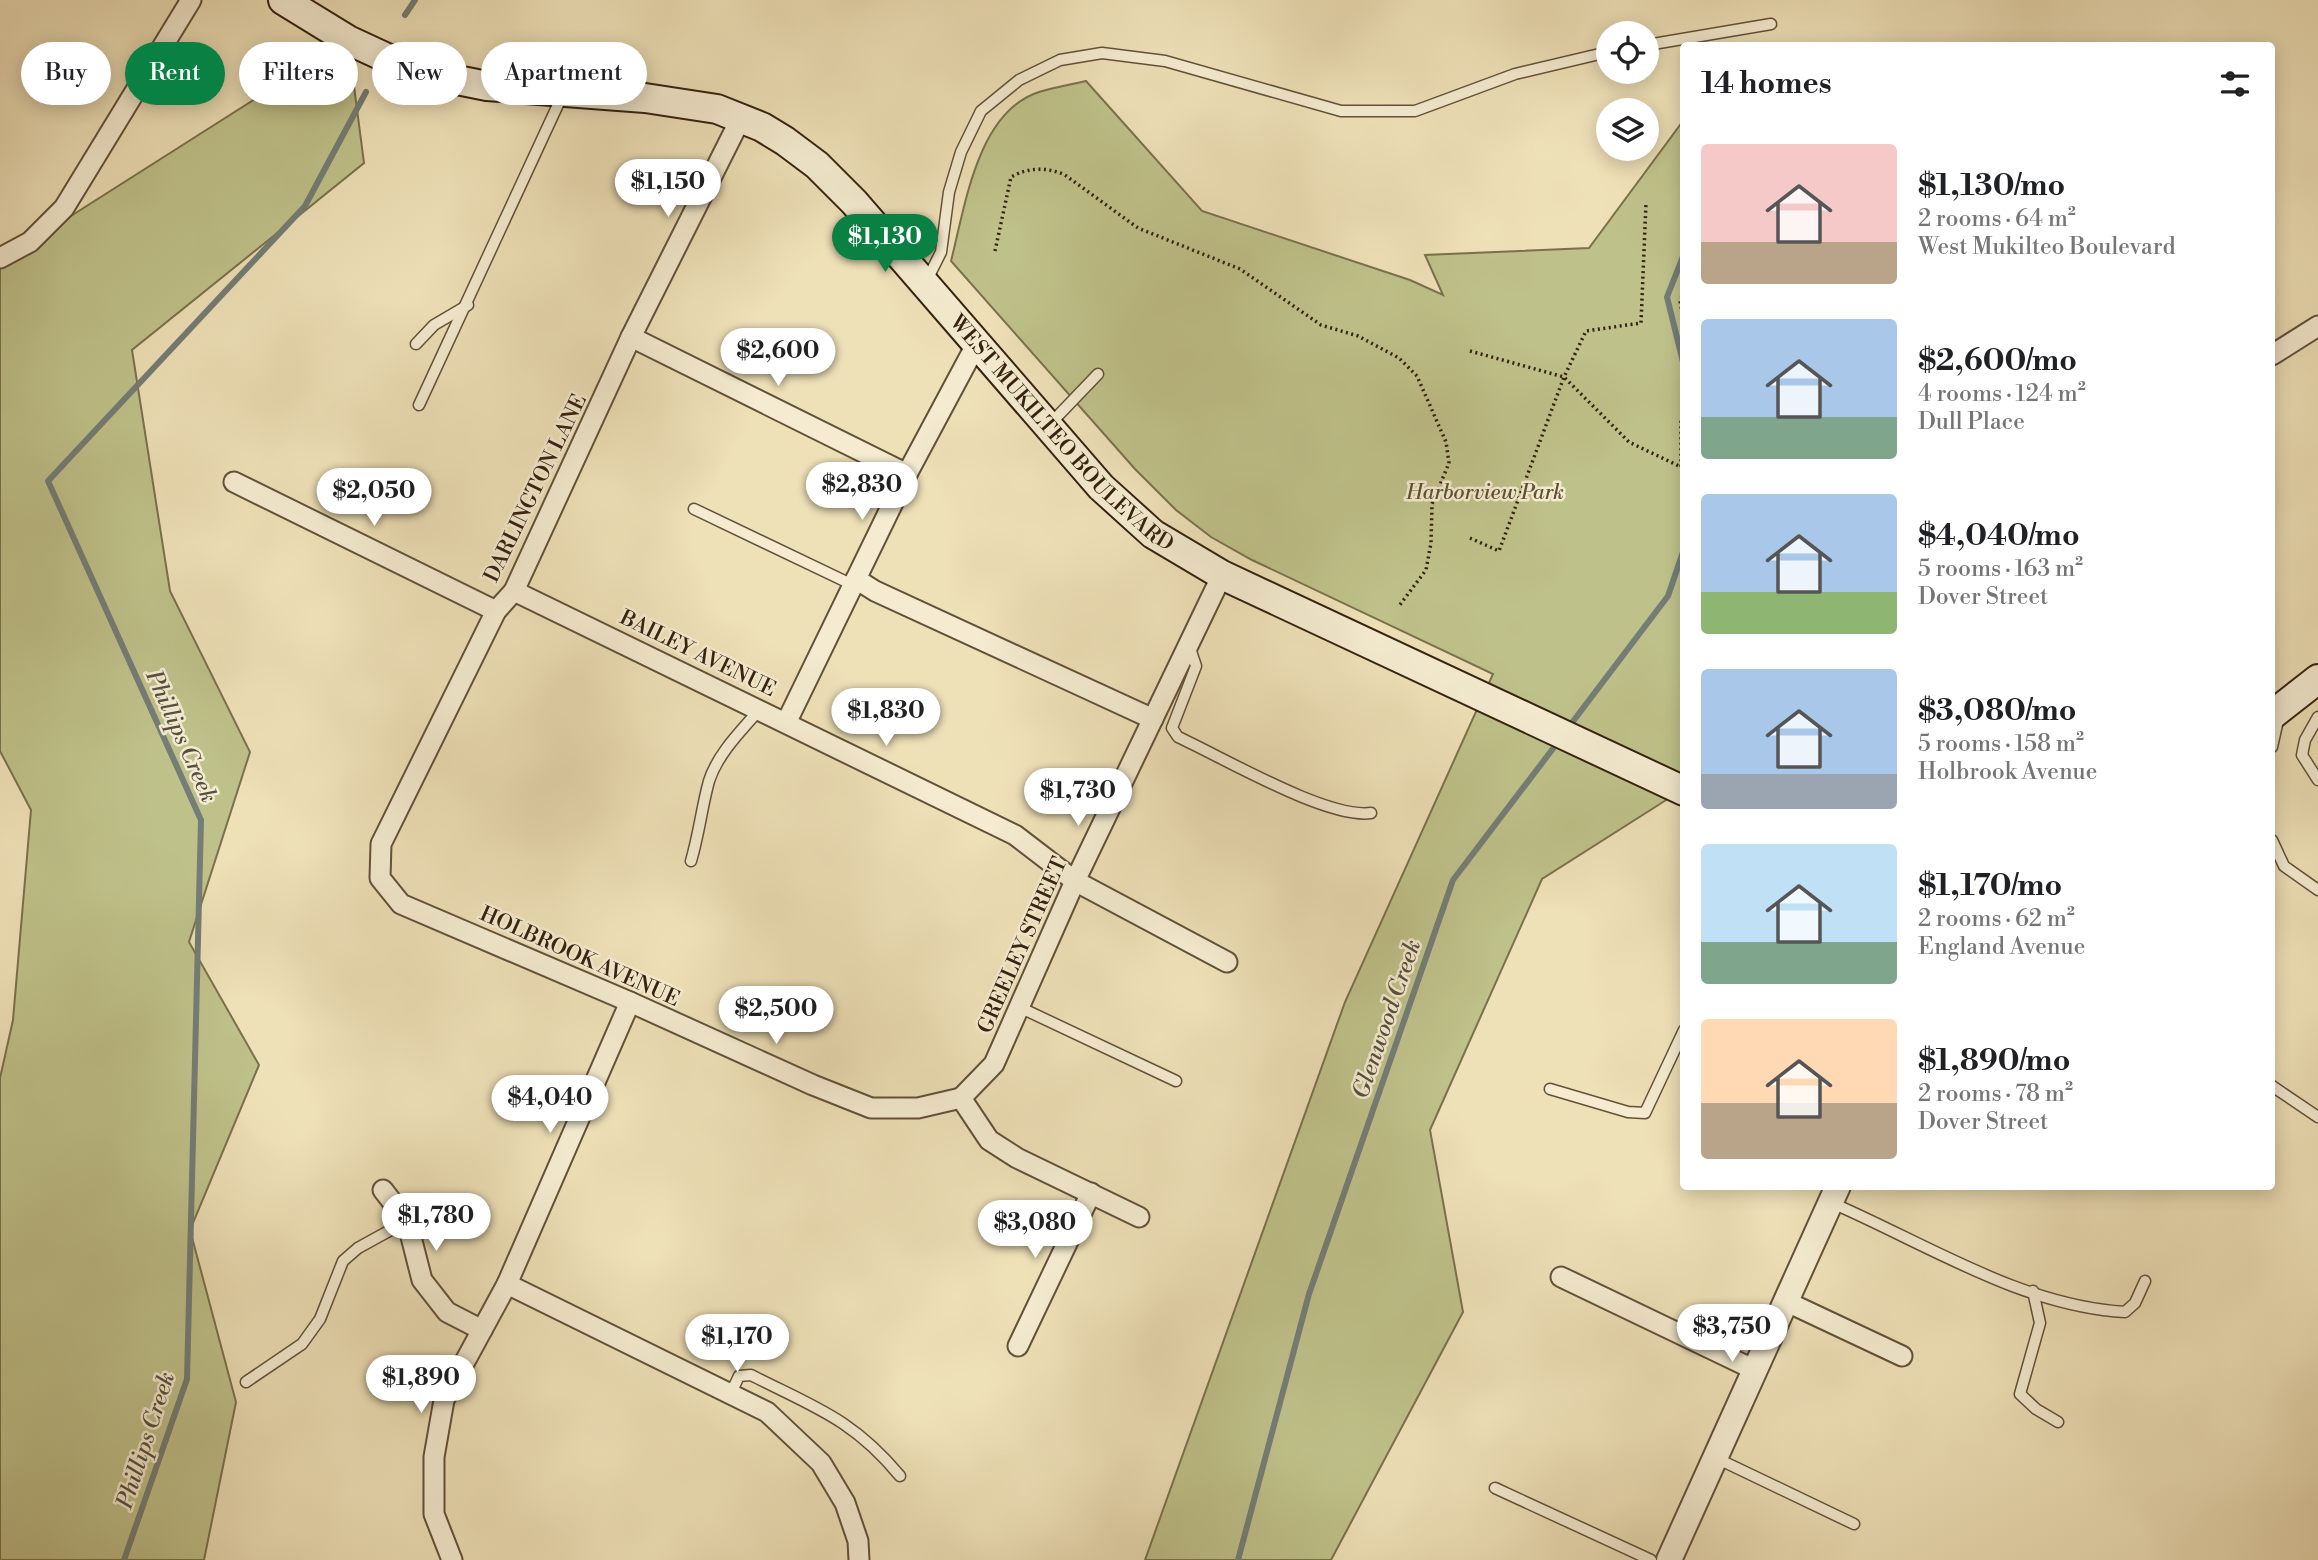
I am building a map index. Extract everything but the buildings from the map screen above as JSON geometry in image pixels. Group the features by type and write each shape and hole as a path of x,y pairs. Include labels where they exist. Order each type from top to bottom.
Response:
{"main road":[{"name":"WEST MUKILTEO BOULEVARD","path":"283,0 348,40 417,72 481,85"},
{"name":"WEST MUKILTEO BOULEVARD","path":"647,100 699,105 741,118 785,141 817,165 854,202 1127,513 1153,534 1222,575 1680,790"},
{"path":"2276,712 2318,679"}],"street":[{"path":"0,258 30,242 64,208 191,0"},
{"name":"DARLINGTON LANE","path":"380,878 381,844 496,611 514,591 631,337 741,118"},
{"path":"2275,352 2318,326"},
{"path":"631,337 907,474"},
{"path":"788,721 907,474 977,343"},
{"path":"234,482 496,611"},
{"name":"GREELEY STREET","path":"961,1098 994,1064 1075,881 1222,575"},
{"path":"855,582 1153,719"},
{"name":"BAILEY AVENUE","path":"514,591 788,721 1015,835 1075,881 1227,962"},
{"name":"HOLBROOK AVENUE","path":"380,878 401,904 630,1002 813,1085 872,1108 918,1108 961,1098"},
{"path":"452,1560 434,1514 434,1457 444,1400 507,1284 630,1002"},
{"path":"961,1098 989,1140 1017,1158 1139,1217"},
{"path":"383,1190 407,1221 422,1280 447,1312 482,1330"},
{"path":"1018,1346 1091,1193"},
{"path":"1669,1560 1835,1195"},
{"path":"1561,1277 1755,1370"},
{"path":"507,1284 767,1412 821,1463 845,1503 858,1542 859,1560"},
{"path":"1785,1301 1902,1356"}],"lane":[{"path":"1659,44 1771,24"},
{"path":"926,283 941,252 948,192 961,152 981,111 1019,80 1060,60 1102,53 1165,61 1341,111 1415,111 1514,74 1596,55"},
{"path":"419,405 558,105"},
{"path":"416,344 434,325 468,304"},
{"path":"1048,426 1098,374"},
{"path":"694,509 855,582"},
{"path":"1189,644 1196,666 1172,728 1178,737 1326,807 1354,816 1371,813"},
{"path":"691,861 702,825 710,779 726,749 761,709"},
{"path":"2318,716 2305,740 2302,755 2318,780"},
{"path":"2275,846 2284,866 2318,890"},
{"path":"1019,1007 1176,1082"},
{"path":"1550,1089 1628,1112 1645,1112 1680,1038"},
{"path":"2275,1088 2318,1117"},
{"path":"1835,1195 2007,1283 2098,1311 2125,1312 2135,1303 2146,1281"},
{"path":"246,1382 302,1344 320,1319 343,1261 358,1248 407,1221"},
{"path":"2033,1292 2040,1323 2020,1394 2036,1409 2058,1422"},
{"path":"731,1393 739,1376 751,1375 830,1412 883,1455 900,1476"},
{"path":"1715,1458 1854,1524"},
{"path":"1495,1488 1651,1560"}],"path":[{"path":"995,251 1011,177 1025,169 1053,170 1065,175 1138,228 1240,269 1321,325 1358,336 1399,358 1417,376 1446,442 1449,463 1432,504 1431,543 1426,570 1399,606"},
{"path":"1470,538 1499,551 1564,377 1586,331 1642,323 1646,203"},
{"path":"1470,351 1564,377 1629,442 1680,467"}],"green space":[{"name":"Harborview Park","path":"1086,81 1202,211 1410,280 1443,295 1425,255 1589,248 1653,161 1659,161 1659,153 1680,125 1680,791 1542,879 1430,1130 1463,1312 1331,1560 1145,1560 1345,1002 1493,674 1252,560 1211,537 1176,510 1135,469 951,261 969,189 988,140 1001,119 1018,103 1039,92"},
{"path":"246,105 356,105 364,163 132,350 170,591 250,752 189,942 259,1065 190,1230 236,1402 204,1560 0,1560 0,1078 13,1020 31,810 0,751 0,267 30,242"}],"waterway":[{"name":"Phillips Creek","path":"405,15 415,0"},
{"name":"Phillips Creek","path":"124,1560 187,1379 201,820 48,481 305,206 366,92"},
{"name":"Glenwood Creek","path":"1680,264 1667,297 1680,350"},
{"name":"Glenwood Creek","path":"1568,728 1668,596 1680,561"},
{"name":"Glenwood Creek","path":"1238,1560 1309,1294 1453,880 1558,742"}]}
